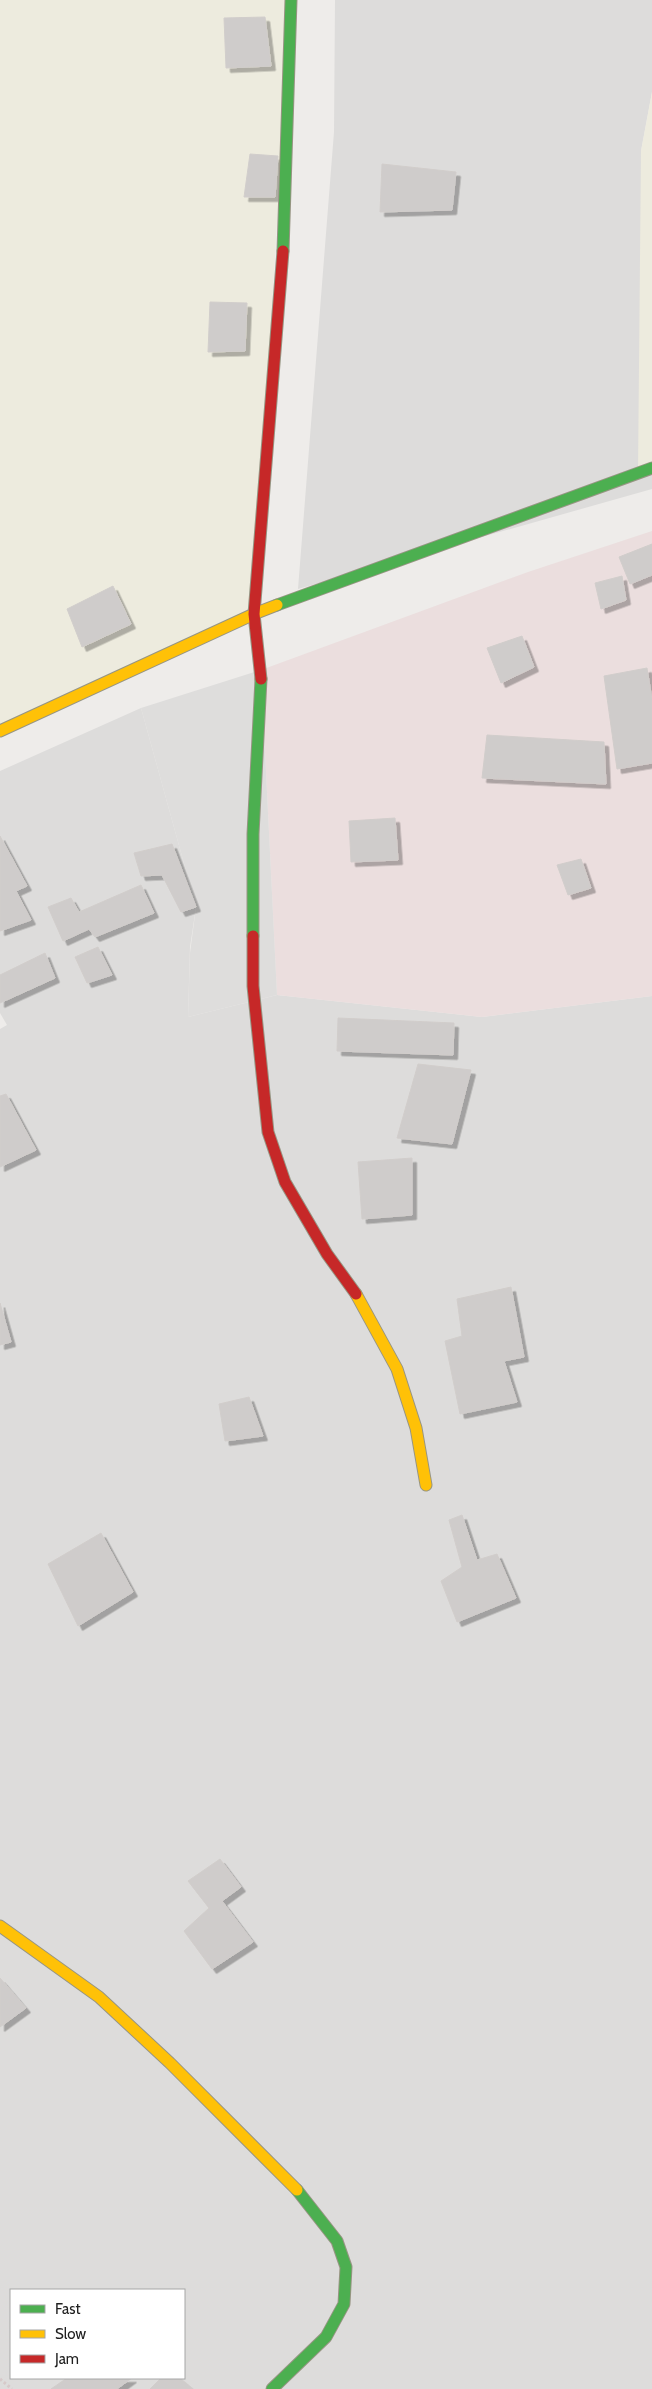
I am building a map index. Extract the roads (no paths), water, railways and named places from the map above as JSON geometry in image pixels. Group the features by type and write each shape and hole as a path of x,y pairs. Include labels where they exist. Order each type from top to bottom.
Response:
{"street":[{"path":"291,0 283,260 254,614 261,670 253,834 253,986 261,1079 268,1132 285,1182 327,1254 357,1295 397,1369 416,1428 426,1485"},
{"path":"0,731 254,614 652,468"},
{"path":"0,1926 99,1997 292,2184 337,2241 346,2267 344,2304 326,2337 272,2389"}]}
